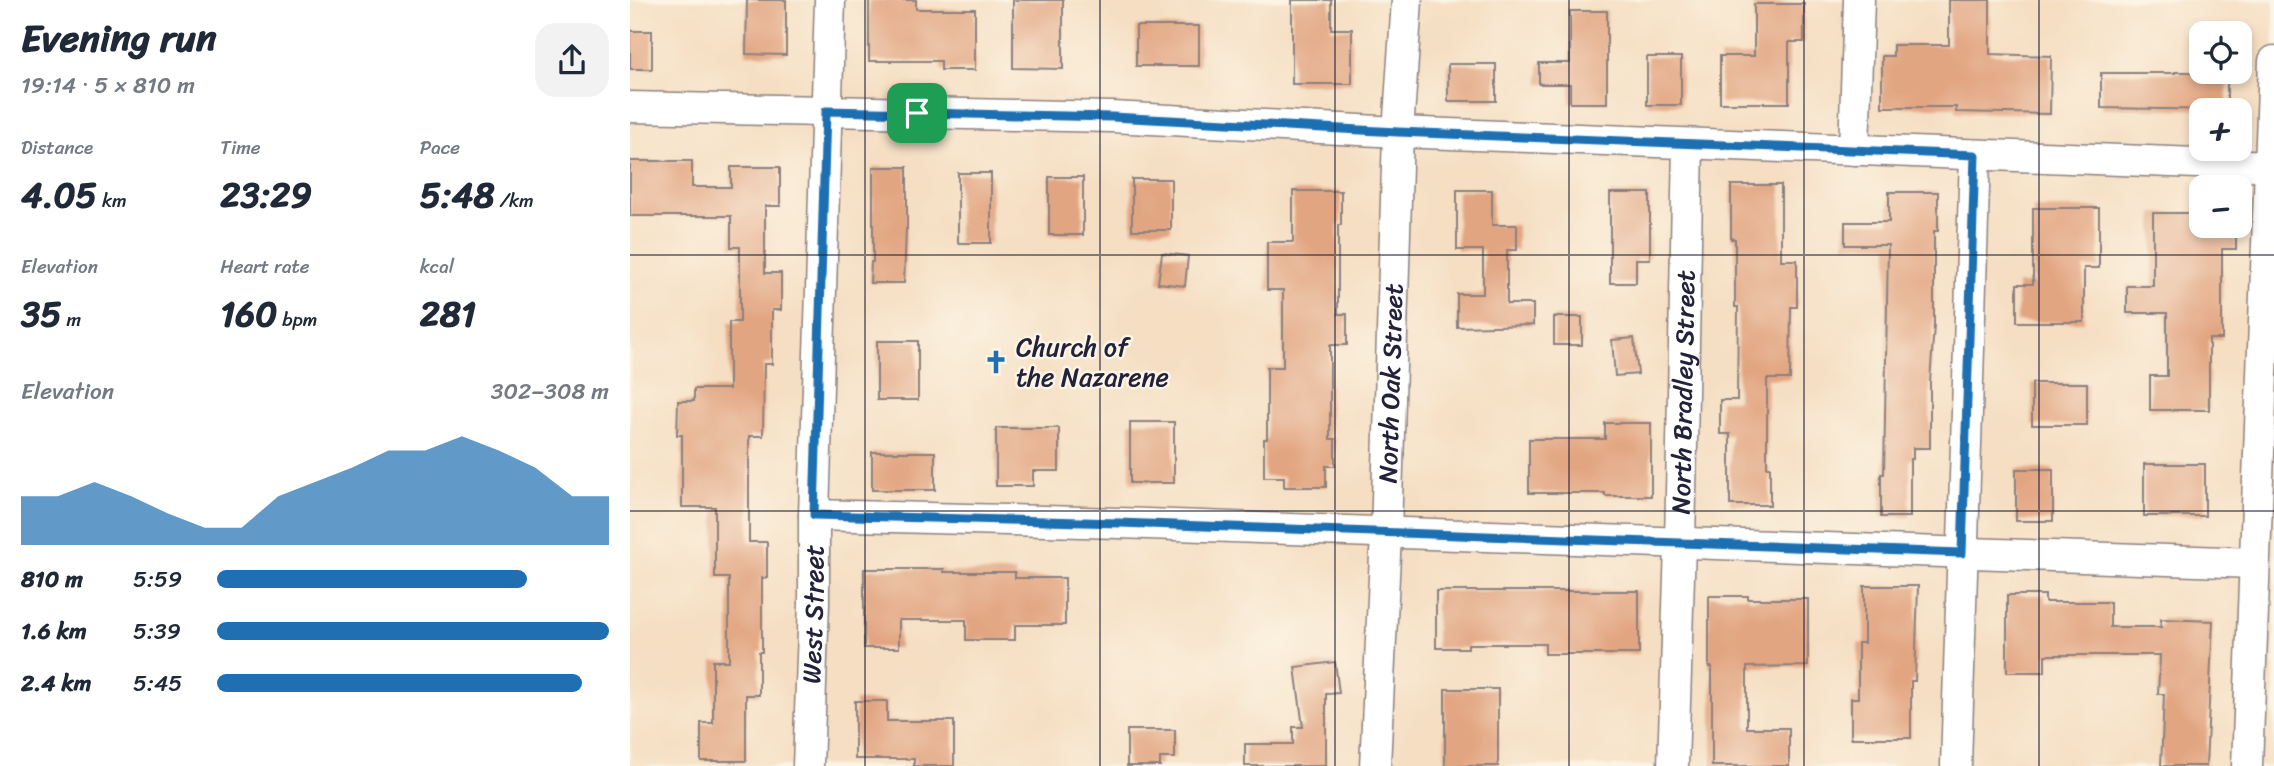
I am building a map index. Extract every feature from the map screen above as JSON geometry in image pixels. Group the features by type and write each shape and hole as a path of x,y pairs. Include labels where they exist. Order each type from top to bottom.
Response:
{"street":[{"name":"West Street","path":"808,766 830,0"},
{"name":"North Oak Street","path":"1375,766 1386,534 1398,132 1407,0"},
{"path":"1853,150 1859,0"},
{"path":"2247,766 2262,686 2254,563 2274,61"},
{"path":"630,107 1098,117 1398,132 2271,166"},
{"name":"North Bradley Street","path":"1673,766 1688,144"},
{"path":"1955,766 1975,155"},
{"path":"814,515 1119,523 2254,563"}],"building":[{"path":"747,0 786,0 786,55 746,54"},
{"path":"869,0 916,0 916,9 975,9 975,70 941,70 941,61 869,61"},
{"path":"1013,0 1063,0 1063,69 1013,68"},
{"path":"1292,0 1331,0 1331,29 1352,29 1352,84 1292,84"},
{"path":"1949,0 1990,0 1990,54 2051,56 2050,114 1956,112 1956,107 1882,107 1882,56 1893,56 1893,45 1949,45"},
{"path":"1754,4 1804,4 1804,42 1789,42 1789,103 1720,103 1720,56 1754,56"},
{"path":"1570,11 1607,11 1607,103 1570,103 1570,84 1539,84 1539,63 1570,63"},
{"path":"1136,26 1199,26 1199,66 1136,66"},
{"path":"630,31 652,31 652,69 630,69"},
{"path":"1647,57 1681,57 1681,105 1647,105"},
{"path":"1448,64 1496,64 1496,101 1448,101"},
{"path":"2189,72 2189,84 2227,84 2227,98 2189,98 2189,109 2101,108 2101,73"},
{"path":"630,161 692,161 692,187 731,187 731,167 780,167 780,206 765,206 765,273 781,273 781,310 772,310 772,364 764,364 763,436 749,436 749,542 767,542 767,578 762,578 759,695 746,695 746,761 701,761 701,723 713,723 713,661 729,661 729,578 715,578 715,507 682,507 682,435 677,435 678,401 694,401 694,389 729,389 729,322 740,322 740,247 731,247 731,216 630,216"},
{"path":"873,167 907,167 904,283 870,283 873,262"},
{"path":"958,173 991,173 991,243 958,243"},
{"path":"1049,177 1083,177 1083,235 1049,235"},
{"path":"1132,179 1171,179 1171,230 1132,230"},
{"path":"1731,185 1781,185 1781,260 1797,260 1797,307 1791,307 1790,379 1767,379 1770,505 1730,505 1730,434 1720,434 1720,400 1737,400 1738,307 1735,307 1735,239 1731,239"},
{"path":"1457,190 1492,190 1492,225 1517,225 1517,250 1507,250 1507,304 1533,304 1533,325 1457,327 1457,294 1483,294 1483,250 1457,250"},
{"path":"1293,191 1341,191 1341,225 1338,225 1338,314 1347,314 1347,345 1330,345 1330,439 1335,439 1335,466 1326,466 1326,487 1284,487 1284,477 1264,477 1267,367 1283,367 1283,290 1267,290 1267,242 1293,242"},
{"path":"1889,192 1938,192 1938,231 1934,231 1930,448 1913,448 1913,459 1910,459 1910,517 1881,517 1888,245 1845,245 1845,222 1889,222"},
{"path":"1610,193 1650,193 1650,259 1636,259 1636,283 1610,283"},
{"path":"2033,208 2099,208 2099,268 2084,268 2084,322 2017,322 2017,284 2033,284"},
{"path":"2153,213 2189,213 2189,238 2236,238 2236,249 2222,249 2222,339 2209,339 2209,410 2150,410 2150,376 2167,376 2167,313 2127,313 2127,286 2153,286"},
{"path":"1162,253 1188,256 1185,286 1158,283"},
{"path":"1554,317 1582,317 1582,345 1554,345"},
{"path":"1634,338 1638,374 1615,376 1612,340"},
{"path":"877,341 918,341 918,400 877,400"},
{"path":"2032,383 2087,383 2087,425 2032,425"},
{"path":"1130,422 1174,422 1174,483 1130,483"},
{"path":"1605,423 1651,423 1651,496 1529,493 1529,439 1605,439"},
{"path":"996,428 1059,428 1059,471 1033,471 1033,486 996,486"},
{"path":"872,452 935,452 935,490 872,490"},
{"path":"2144,464 2205,464 2205,516 2144,516"},
{"path":"2016,469 2053,469 2053,521 2016,521"},
{"path":"864,569 1015,572 1015,578 1065,578 1065,625 1015,625 1015,640 966,640 966,620 899,620 899,648 864,648"},
{"path":"1864,586 1918,586 1915,681 1911,681 1911,738 1851,738 1851,698 1858,698 1858,643 1864,643"},
{"path":"1436,591 1639,591 1639,654 1545,654 1545,644 1468,644 1468,648 1436,648"},
{"path":"2007,595 2045,595 2045,602 2110,602 2110,627 2161,627 2161,619 2213,621 2206,766 2161,766 2164,694 2158,694 2160,655 2045,655 2045,672 2007,672"},
{"path":"1709,596 1808,599 1808,666 1747,667 1747,728 1789,728 1789,766 1712,766"},
{"path":"1335,662 1339,693 1326,694 1326,766 1245,766 1245,744 1293,744 1293,727 1303,727 1295,667"},
{"path":"1445,689 1498,689 1498,766 1445,766"},
{"path":"855,701 887,701 887,721 954,721 954,766 914,766 914,759 855,759"},
{"path":"1127,730 1175,730 1175,758 1160,758 1160,766 1127,766"}],"place":[{"name":"Church of the Nazarene","path":"996,362"}],"route":[{"path":"826,111 917,113 1112,117 1398,132 1975,155 1962,553 814,515 826,111"}]}
